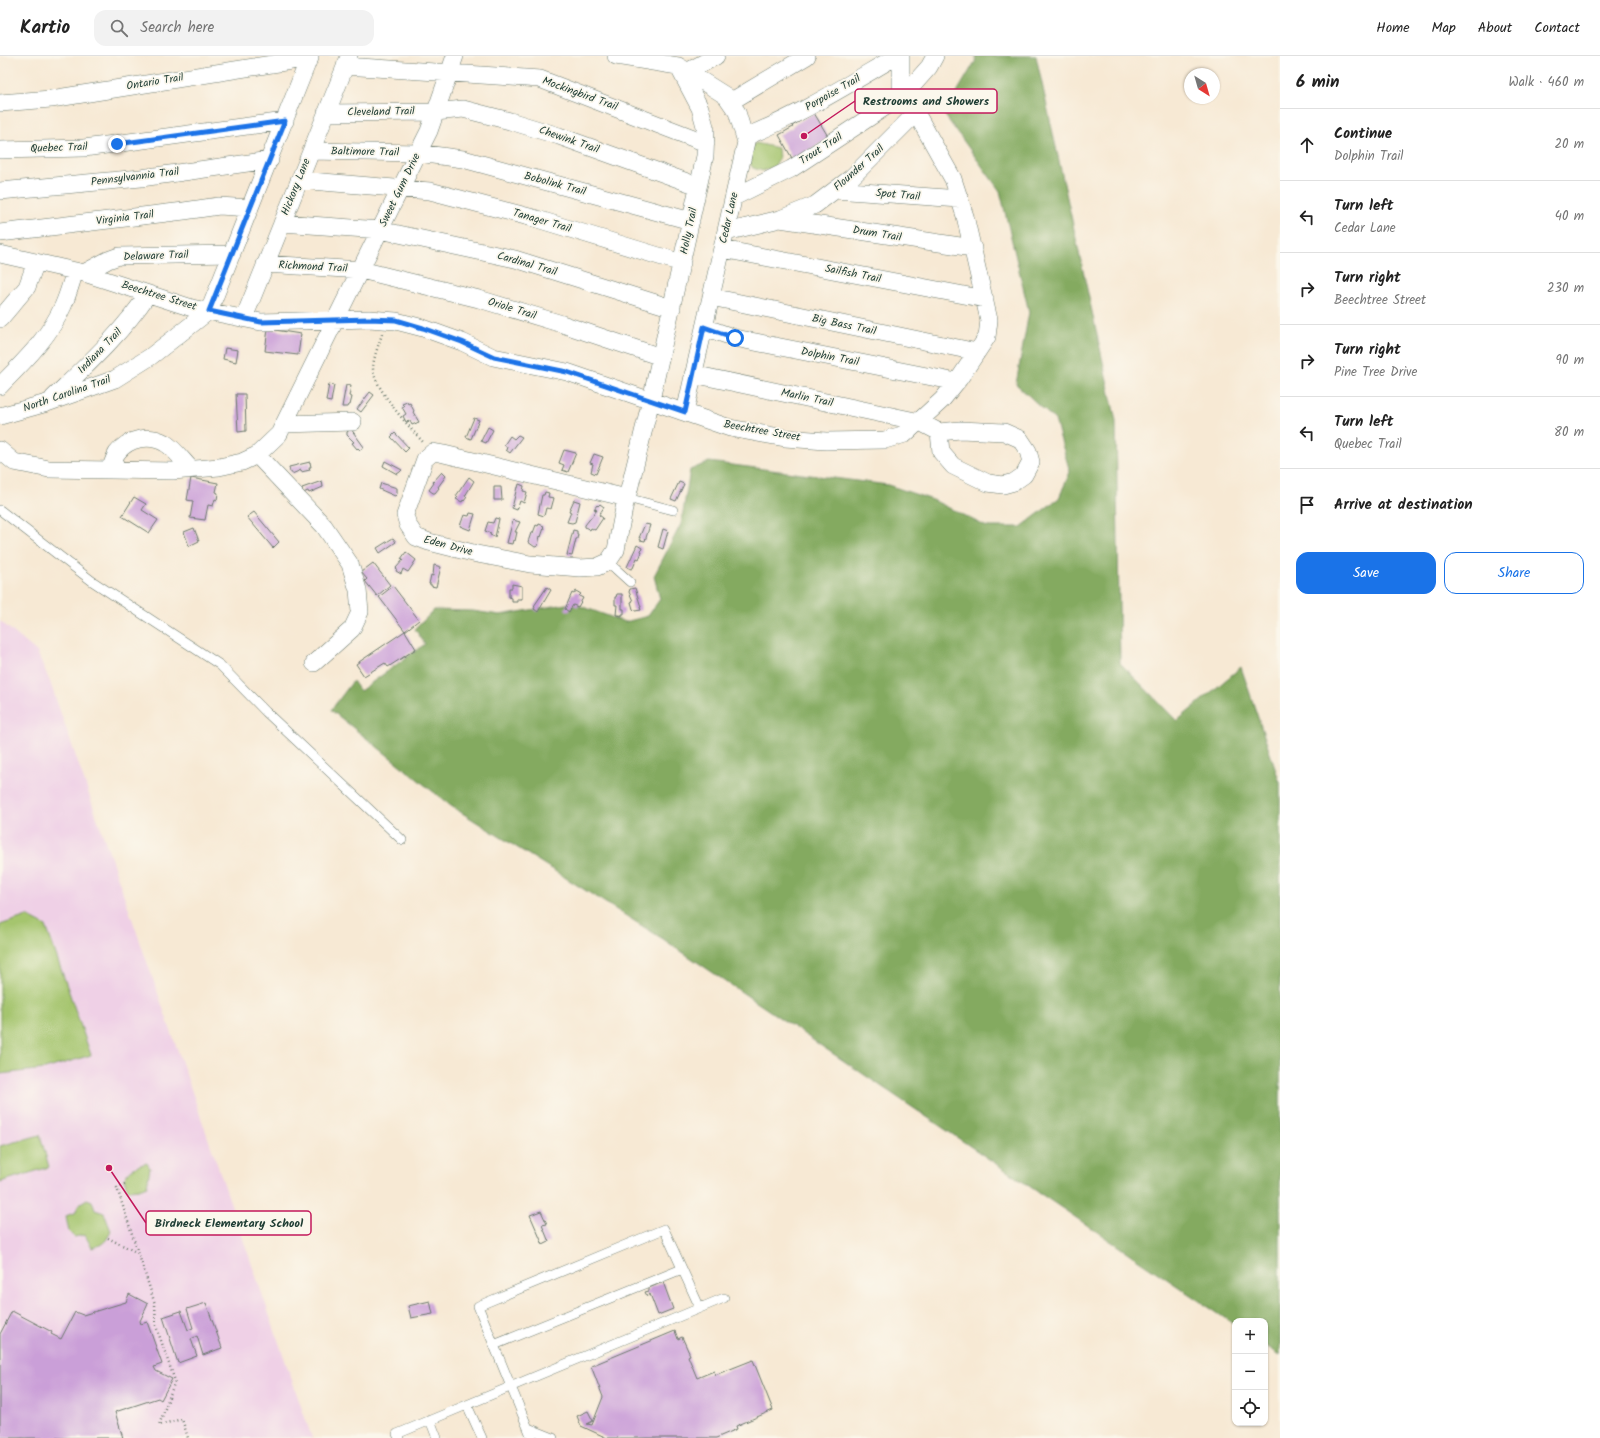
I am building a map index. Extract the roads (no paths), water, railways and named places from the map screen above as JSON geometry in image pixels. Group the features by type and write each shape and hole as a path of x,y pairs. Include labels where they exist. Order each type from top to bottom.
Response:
{"street":[{"name":"Sweet Gum Drive","path":"0,450 14,462 49,469 173,471 227,465 242,462 257,455 280,434 429,131 455,56"},
{"path":"616,56 678,65 716,56"},
{"path":"730,102 807,56"},
{"name":"Porpoise Trail","path":"745,138 776,125 897,56"},
{"name":"Beechtree Street","path":"0,254 80,272 192,308 261,322 369,319 396,320 462,342 494,357 567,372 730,428 785,438 826,441 885,440 905,434 920,422 942,400 957,382 987,337 989,320 973,248 953,179 901,86 901,56"},
{"name":"Trout Trail","path":"734,197 791,169 905,94 929,67 935,56"},
{"path":"209,311 310,57"},
{"name":"Ontario Trail","path":"0,104 51,99 310,57"},
{"name":"Mockingbird Trail","path":"347,61 449,73 540,79 706,143"},
{"name":"Hickory Lane","path":"244,318 347,61"},
{"name":"Cedar Lane","path":"678,65 726,96 737,112 746,142 685,412"},
{"name":"Holly Trail","path":"651,400 705,156 706,130 700,108 678,65"},
{"name":"Chewink Trail","path":"436,112 463,109 510,121 559,136 698,186"},
{"name":"Cleveland Trail","path":"326,113 436,112"},
{"name":"Flounder Trail","path":"726,232 780,220 815,204 851,178 916,113"},
{"name":"Quebec Trail","path":"0,150 84,148 285,121"},
{"name":"Baltimore Trail","path":"311,151 418,153"},
{"name":"Bobolink Trail","path":"418,153 463,159 691,221"},
{"name":"Pennsylvannia Trail","path":"0,191 141,178 270,160"},
{"name":"Tanager Trail","path":"299,180 430,191 537,219 682,263"},
{"name":"Spot Trail","path":"835,190 960,200"},
{"name":"Virginia Trail","path":"0,233 219,206 250,208"},
{"name":"Drum Trail","path":"780,220 973,248"},
{"name":"Cardinal Trail","path":"282,223 380,230 515,259 672,308"},
{"name":"Sailfish Trail","path":"722,249 985,299"},
{"name":"Delaware Trail","path":"80,272 119,256 232,254"},
{"path":"0,319 27,287 36,262"},
{"name":"Richmond Trail","path":"266,264 360,270"},
{"name":"Oriole Trail","path":"360,270 479,299 562,324 661,357"},
{"path":"0,386 35,349 52,327 80,272"},
{"name":"Indiana Trail","path":"46,403 98,355 136,312 148,294"},
{"name":"Big Bass Trail","path":"711,297 978,352"},
{"name":"North Carolina Trail","path":"0,416 46,403 115,379 150,357 209,311"},
{"name":"Dolphin Trail","path":"704,327 735,338 957,382"},
{"name":"Marlin Trail","path":"693,374 920,422 939,432"},
{"path":"608,562 616,550 651,400"},
{"path":"284,424 353,422"},
{"path":"960,430 1004,432 1020,439 1028,451 1031,462 1024,475 1014,482 1003,485 988,483 953,466 941,452 939,432 960,430"},
{"path":"110,470 118,452 128,443 151,437 166,443 192,469"},
{"name":"Eden Drive","path":"608,562 598,567 580,568 530,564 476,554 428,542 416,536 408,525 405,515 425,459 433,452 627,498"},
{"path":"257,455 324,526 350,564 358,590 360,612 352,629 314,662"}],"lane":[{"path":"627,498 672,510"},
{"path":"0,510 92,581 220,665 266,712 402,840"},
{"path":"608,562 630,582"},
{"path":"532,1438 478,1306 664,1229 700,1308"},
{"path":"494,1345 682,1269"},
{"path":"399,1438 397,1434 724,1298"},
{"path":"467,1405 482,1438"},
{"path":"430,1420 437,1438"},
{"path":"528,1428 553,1438"}],"place":[{"name":"Restrooms and Showers","path":"804,136"},
{"name":"Birdneck Elementary School","path":"109,1168"}]}
